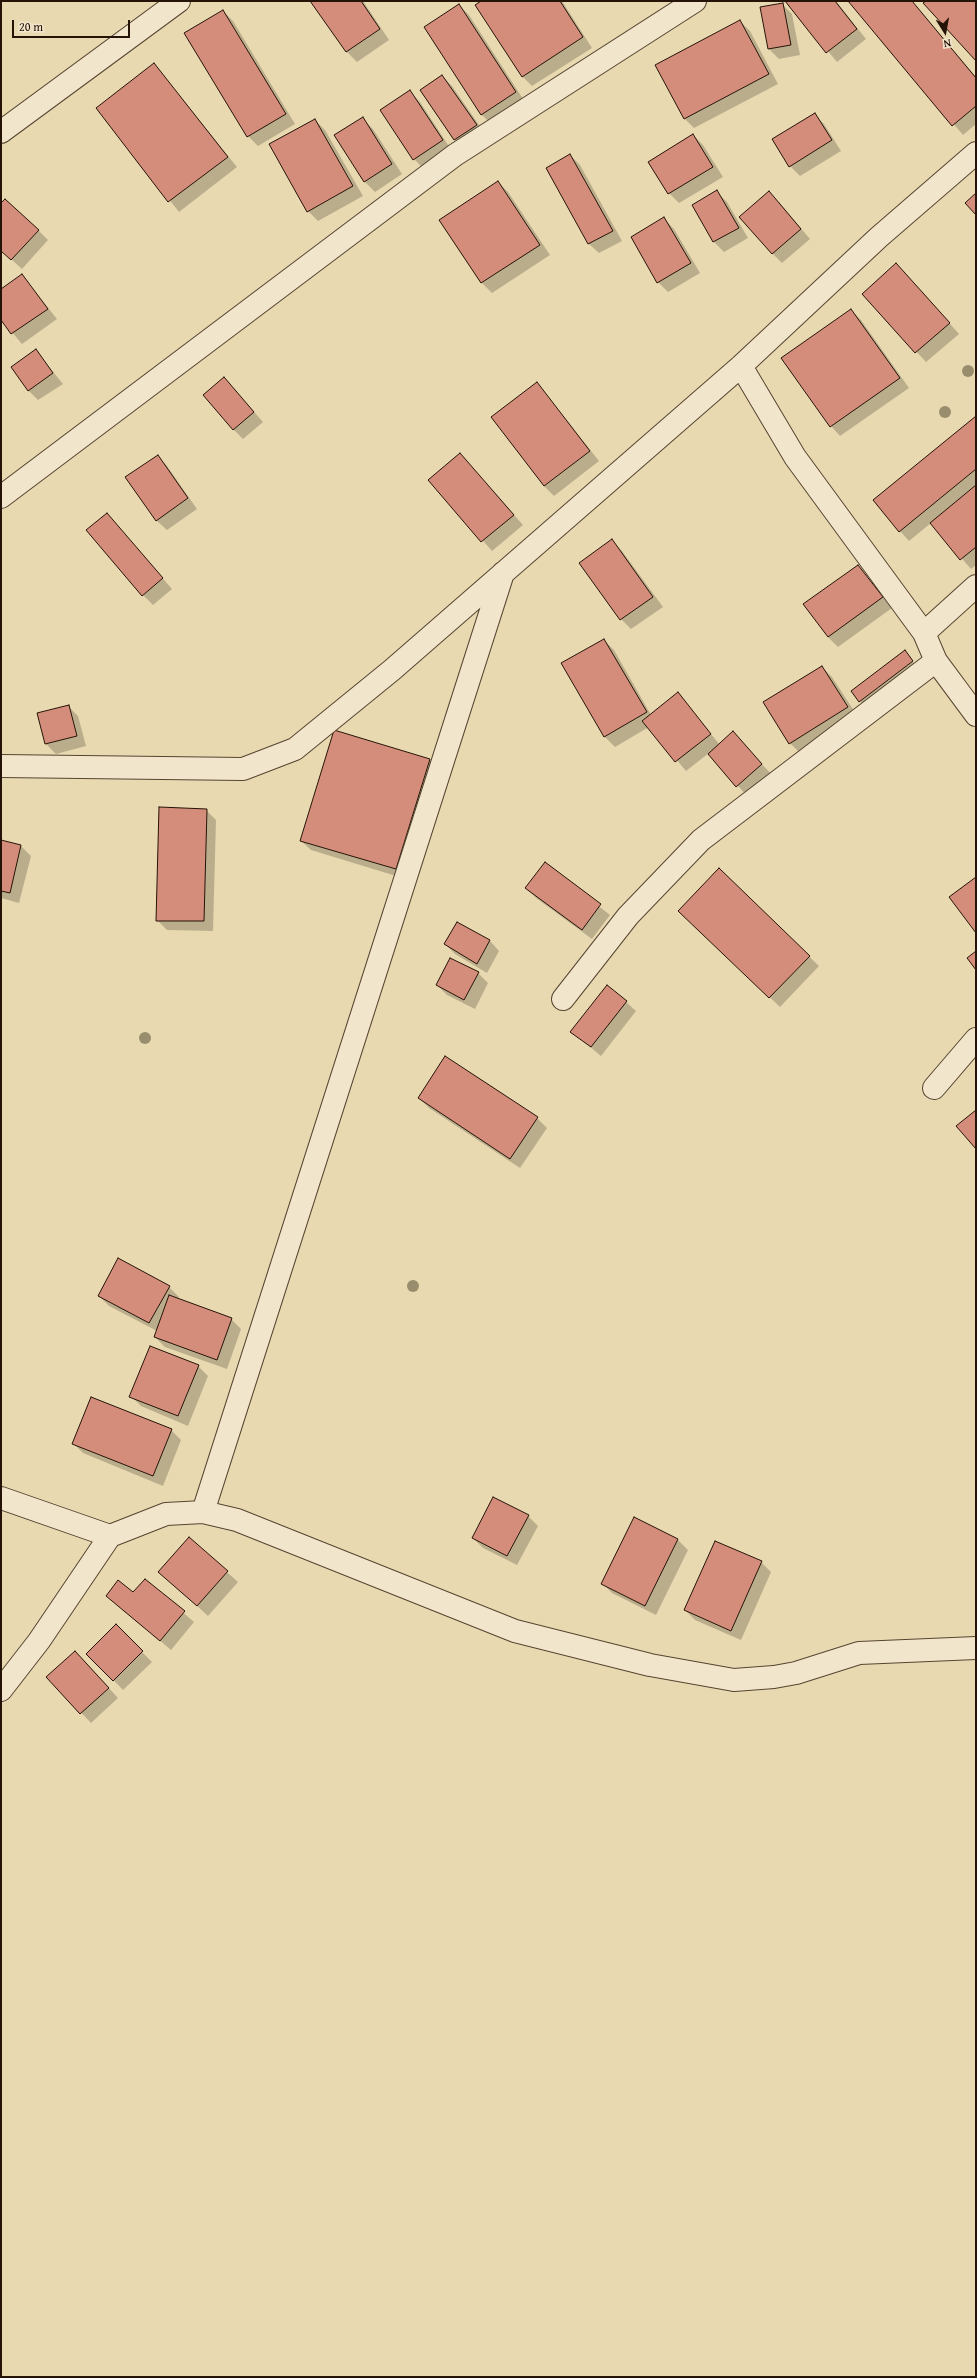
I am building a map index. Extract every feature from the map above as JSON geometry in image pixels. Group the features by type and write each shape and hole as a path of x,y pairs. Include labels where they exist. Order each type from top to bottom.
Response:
{"street":[{"path":"1,132 179,1"},
{"path":"1,497 455,155 695,1"},
{"path":"1,766 243,769 296,750 503,573 741,366 879,237 976,153"},
{"path":"741,366 795,457 924,632 936,662 976,715"},
{"path":"203,1512 503,573"},
{"path":"924,632 976,586"},
{"path":"563,999 628,916 701,840 936,662"},
{"path":"934,1088 976,1039"},
{"path":"1,1498 110,1536"},
{"path":"1,1690 39,1641 110,1536 166,1514 203,1512 237,1520 515,1631 650,1665 734,1680 796,1673 860,1654 976,1648"}],"building":[{"path":"310,1 361,1 380,29 346,52"},
{"path":"481,1 560,1 583,37 522,77 475,5"},
{"path":"785,1 835,1 857,29 826,53"},
{"path":"848,1 912,1 976,78 976,106 952,126"},
{"path":"926,1 976,1 976,61 923,3"},
{"path":"783,3 791,45 768,49 760,7"},
{"path":"459,4 516,92 481,115 424,27"},
{"path":"223,10 286,114 247,137 184,33"},
{"path":"740,20 769,74 684,119 655,65"},
{"path":"154,63 228,157 168,202 96,108"},
{"path":"442,75 477,125 454,140 420,90"},
{"path":"410,90 443,140 413,160 380,110"},
{"path":"815,113 832,140 789,167 772,139"},
{"path":"363,117 392,164 364,182 334,135"},
{"path":"315,119 353,186 307,212 269,144"},
{"path":"693,134 713,167 668,194 648,162"},
{"path":"570,154 613,231 588,244 546,168"},
{"path":"498,181 540,245 481,283 439,220"},
{"path":"717,190 739,228 713,242 692,205"},
{"path":"769,191 801,229 772,254 739,217"},
{"path":"976,193 976,215 965,203"},
{"path":"5,199 39,230 11,260 1,251 1,203"},
{"path":"664,217 691,263 657,283 631,237"},
{"path":"896,263 950,323 915,353 862,294"},
{"path":"22,274 48,309 11,334 1,320 1,289"},
{"path":"851,309 900,378 830,427 781,358"},
{"path":"36,349 53,373 28,391 11,367"},
{"path":"224,377 254,412 233,430 203,395"},
{"path":"537,382 590,451 544,486 491,417"},
{"path":"976,416 976,469 899,532 873,500"},
{"path":"460,453 514,515 481,542 428,480"},
{"path":"158,455 188,498 156,521 125,477"},
{"path":"976,485 976,547 960,560 930,523"},
{"path":"107,513 163,578 142,596 86,530"},
{"path":"612,539 653,597 620,620 579,563"},
{"path":"858,565 883,597 828,637 803,604"},
{"path":"604,639 647,712 604,737 561,663"},
{"path":"905,650 913,661 859,702 851,691"},
{"path":"822,666 848,707 789,744 763,702"},
{"path":"678,692 711,734 675,762 642,721"},
{"path":"69,705 77,736 45,744 37,713"},
{"path":"334,730 430,759 396,869 300,841"},
{"path":"733,731 762,764 736,787 708,754"},
{"path":"159,807 207,809 204,921 156,921"},
{"path":"1,840 21,845 10,893 1,891"},
{"path":"545,862 601,904 582,930 525,888"},
{"path":"719,868 810,956 769,998 678,911"},
{"path":"976,877 976,933 949,897"},
{"path":"457,922 490,940 477,964 444,944"},
{"path":"976,951 976,970 967,958"},
{"path":"450,958 479,972 464,1000 436,985"},
{"path":"607,985 627,1001 591,1047 570,1032"},
{"path":"445,1056 538,1117 510,1159 418,1098"},
{"path":"976,1110 976,1149 956,1126"},
{"path":"118,1258 170,1286 149,1323 98,1296"},
{"path":"169,1295 232,1318 217,1360 154,1337"},
{"path":"150,1346 199,1365 178,1416 129,1397"},
{"path":"91,1397 172,1429 153,1476 72,1444"},
{"path":"493,1497 529,1515 507,1556 472,1538"},
{"path":"634,1517 678,1539 645,1606 601,1584"},
{"path":"189,1537 228,1571 197,1606 158,1572"},
{"path":"715,1541 762,1561 731,1631 684,1610"},
{"path":"145,1579 185,1611 160,1641 106,1596 118,1580 133,1592"},
{"path":"116,1624 143,1651 113,1681 86,1654"},
{"path":"75,1651 109,1688 80,1714 46,1677"}]}
